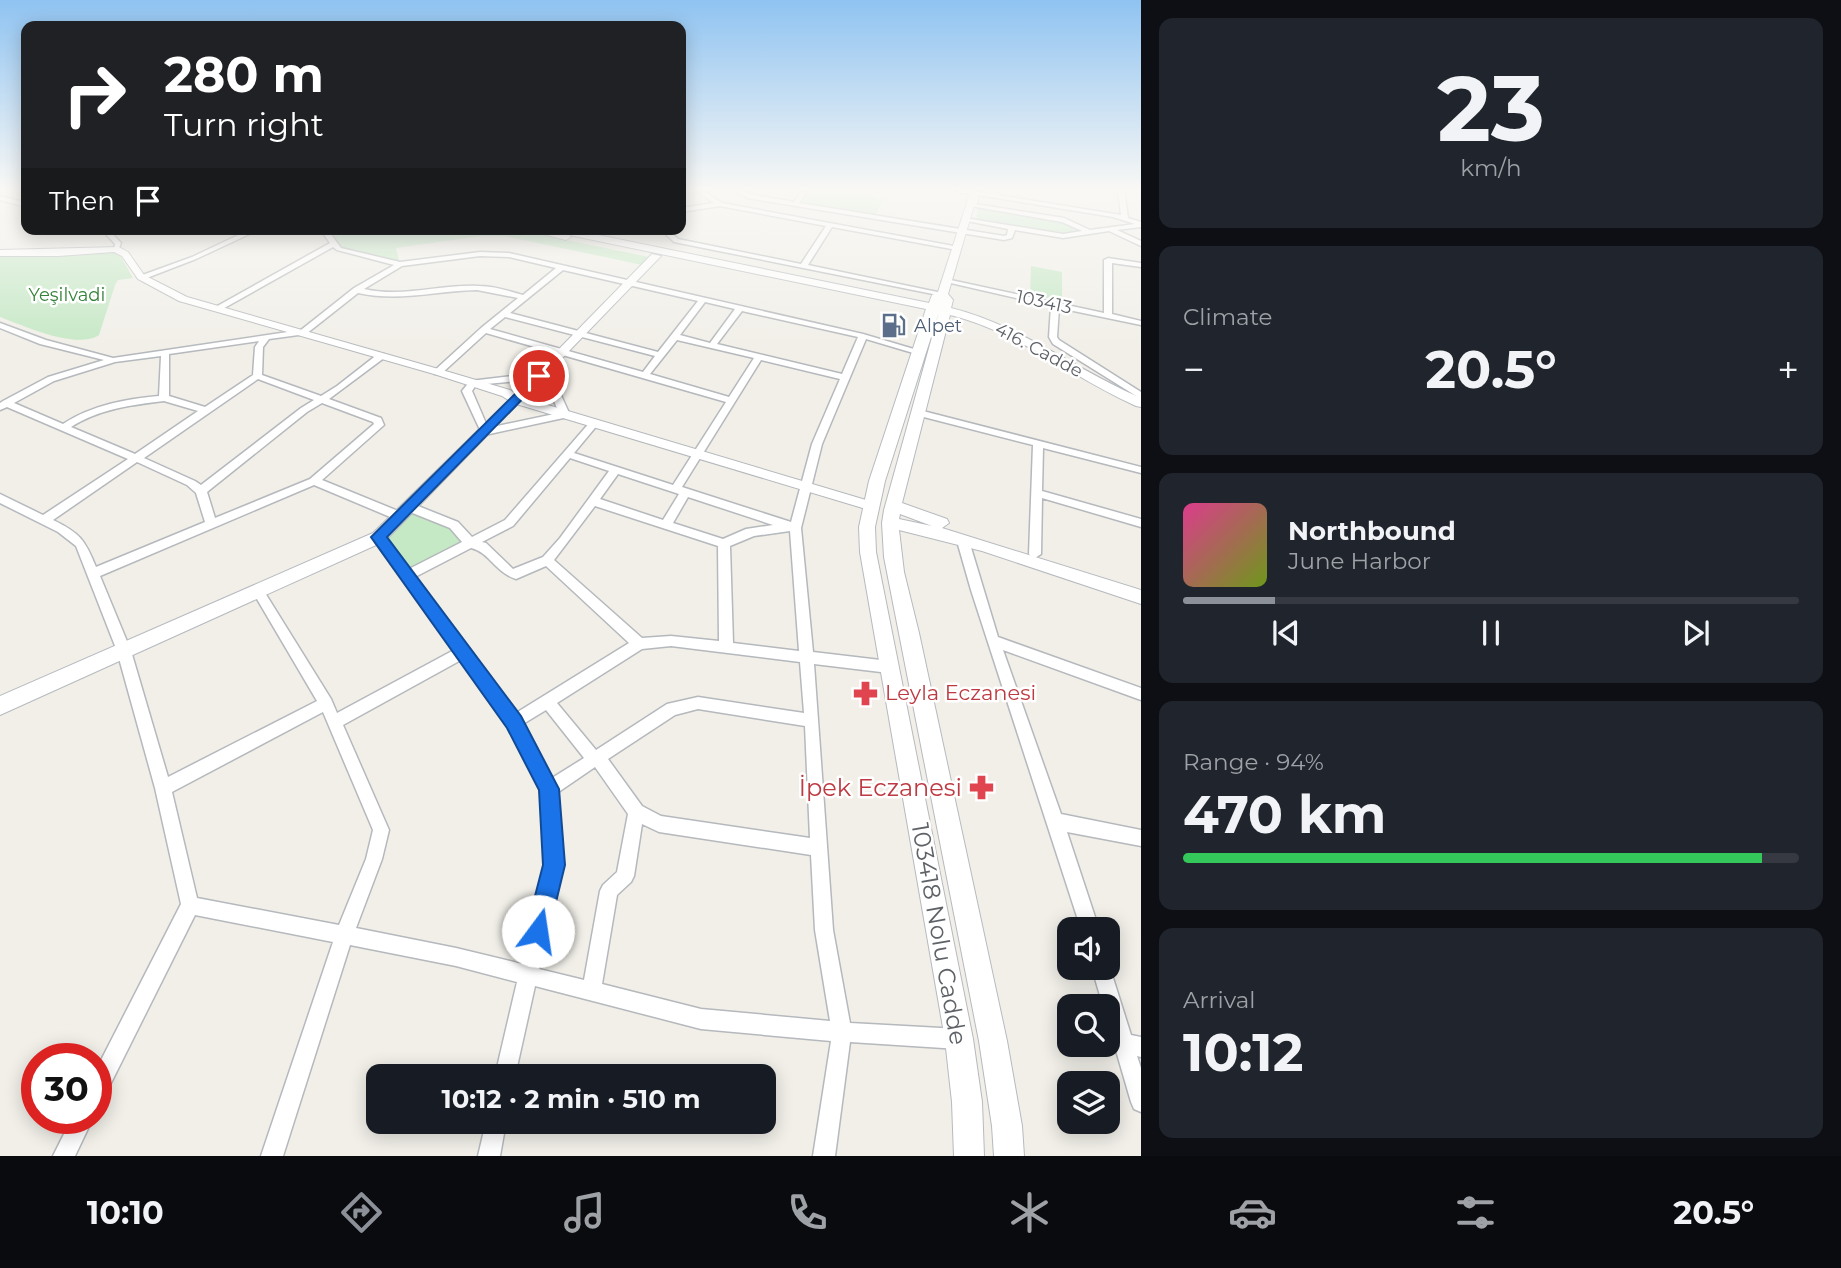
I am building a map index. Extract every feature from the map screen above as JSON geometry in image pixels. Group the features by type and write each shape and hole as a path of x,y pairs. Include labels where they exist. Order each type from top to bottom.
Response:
{"main road":[{"path":"599,244 881,301 908,311 942,308"},
{"path":"627,244 942,308 961,323 982,327 1075,380 1141,412"},
{"path":"958,244 919,413 891,515 894,570 910,633 993,1041 1009,1156"},
{"path":"0,706 379,537 517,400 656,256"},
{"name":"103418 Nolu Cadde","path":"942,308 920,352 871,506 867,527 868,552 959,1039 967,1102 969,1156"},
{"name":"416. Cadde","path":"942,308 1009,332 1111,390 1141,403"},
{"path":"891,515 920,528 1141,597"},
{"path":"891,515 1035,554 1141,587"}],"street":[{"path":"116,249 119,244"},
{"path":"141,277 225,244"},
{"path":"216,309 334,244 339,249 400,264 491,253 863,336 920,352"},
{"name":"103413","path":"690,244 803,267 942,308 1055,305 1141,323"},
{"path":"803,267 817,244"},
{"path":"936,244 957,248"},
{"path":"0,253 58,254 116,249 125,254 141,277 165,292 438,372 565,415 871,506"},
{"path":"1108,316 1108,260 1141,265"},
{"path":"3,405 51,379 114,360 303,332 357,290 400,264"},
{"path":"438,372 484,330 562,267"},
{"path":"357,290 377,296 400,298 476,288 526,298"},
{"path":"645,375 703,300"},
{"path":"1055,305 1053,338 1056,342 1141,396"},
{"path":"712,345 740,308"},
{"path":"503,314 660,355"},
{"path":"0,325 43,342 114,360"},
{"path":"257,376 259,347 264,338 274,333 279,326"},
{"path":"484,330 732,400"},
{"path":"824,1156 842,1032 824,930 812,721 795,528 817,444 863,336"},
{"path":"676,337 845,377"},
{"path":"164,398 165,352"},
{"path":"201,491 381,356"},
{"path":"665,526 697,454 759,357"},
{"path":"94,573 314,481 379,425 378,420 368,415 257,376"},
{"path":"44,520 257,376"},
{"path":"539,376 555,393 565,415 485,432 467,391 473,383 539,376"},
{"path":"63,428 102,408 164,398 204,410"},
{"path":"3,405 191,483 201,491 211,525"},
{"path":"919,413 1141,470"},
{"path":"406,576 509,523 594,423"},
{"path":"1035,554 1038,444"},
{"path":"568,454 795,528"},
{"path":"314,481 404,512 454,525 470,543 482,546 509,572 516,573 547,560 616,469"},
{"path":"1037,493 1141,523"},
{"path":"0,498 44,520 81,544 124,651 163,788 190,905 112,1060"},
{"path":"593,501 724,544"},
{"path":"724,544 736,536 754,531 795,528"},
{"path":"379,537 514,722 549,789 554,865 509,1064"},
{"path":"963,541 992,641 1086,917"},
{"path":"724,544 726,647"},
{"path":"547,560 639,644"},
{"path":"258,591 326,703 380,830 374,859 344,936 272,1156"},
{"path":"514,722 639,644 671,641 889,667"},
{"path":"992,641 1141,694"},
{"path":"334,722 463,652"},
{"path":"547,701 596,758 636,813 659,824 820,848"},
{"path":"163,788 326,703"},
{"path":"549,789 672,709 684,705 698,703 812,721"},
{"path":"591,992 609,891 625,876 636,813"},
{"path":"1055,821 1141,838"},
{"path":"190,905 456,957 701,1019 959,1039"},
{"path":"1106,980 1132,1046 1141,1102"},
{"path":"64,1156 75,1134"},
{"path":"489,1156 494,1134"}],"green space":[{"path":"335,244 425,244 396,248 400,264 339,249"},
{"path":"543,244 585,244 654,258 647,266"},
{"name":"Yeşilvadi","path":"112,251 119,253 133,278 118,280 115,285 99,335 78,340 64,338 0,317 0,255 46,256"},
{"path":"1031,266 1062,272 1062,301 1030,295"},
{"path":"409,507 454,525 470,543 406,576 379,537"}],"place":[{"name":"Alpet","path":"894,326"},
{"name":"Leyla Eczanesi","path":"865,693"},
{"name":"İpek Eczanesi","path":"982,788"}],"route":[{"path":"538,931 554,865 549,789 514,722 379,537 539,376"}]}
